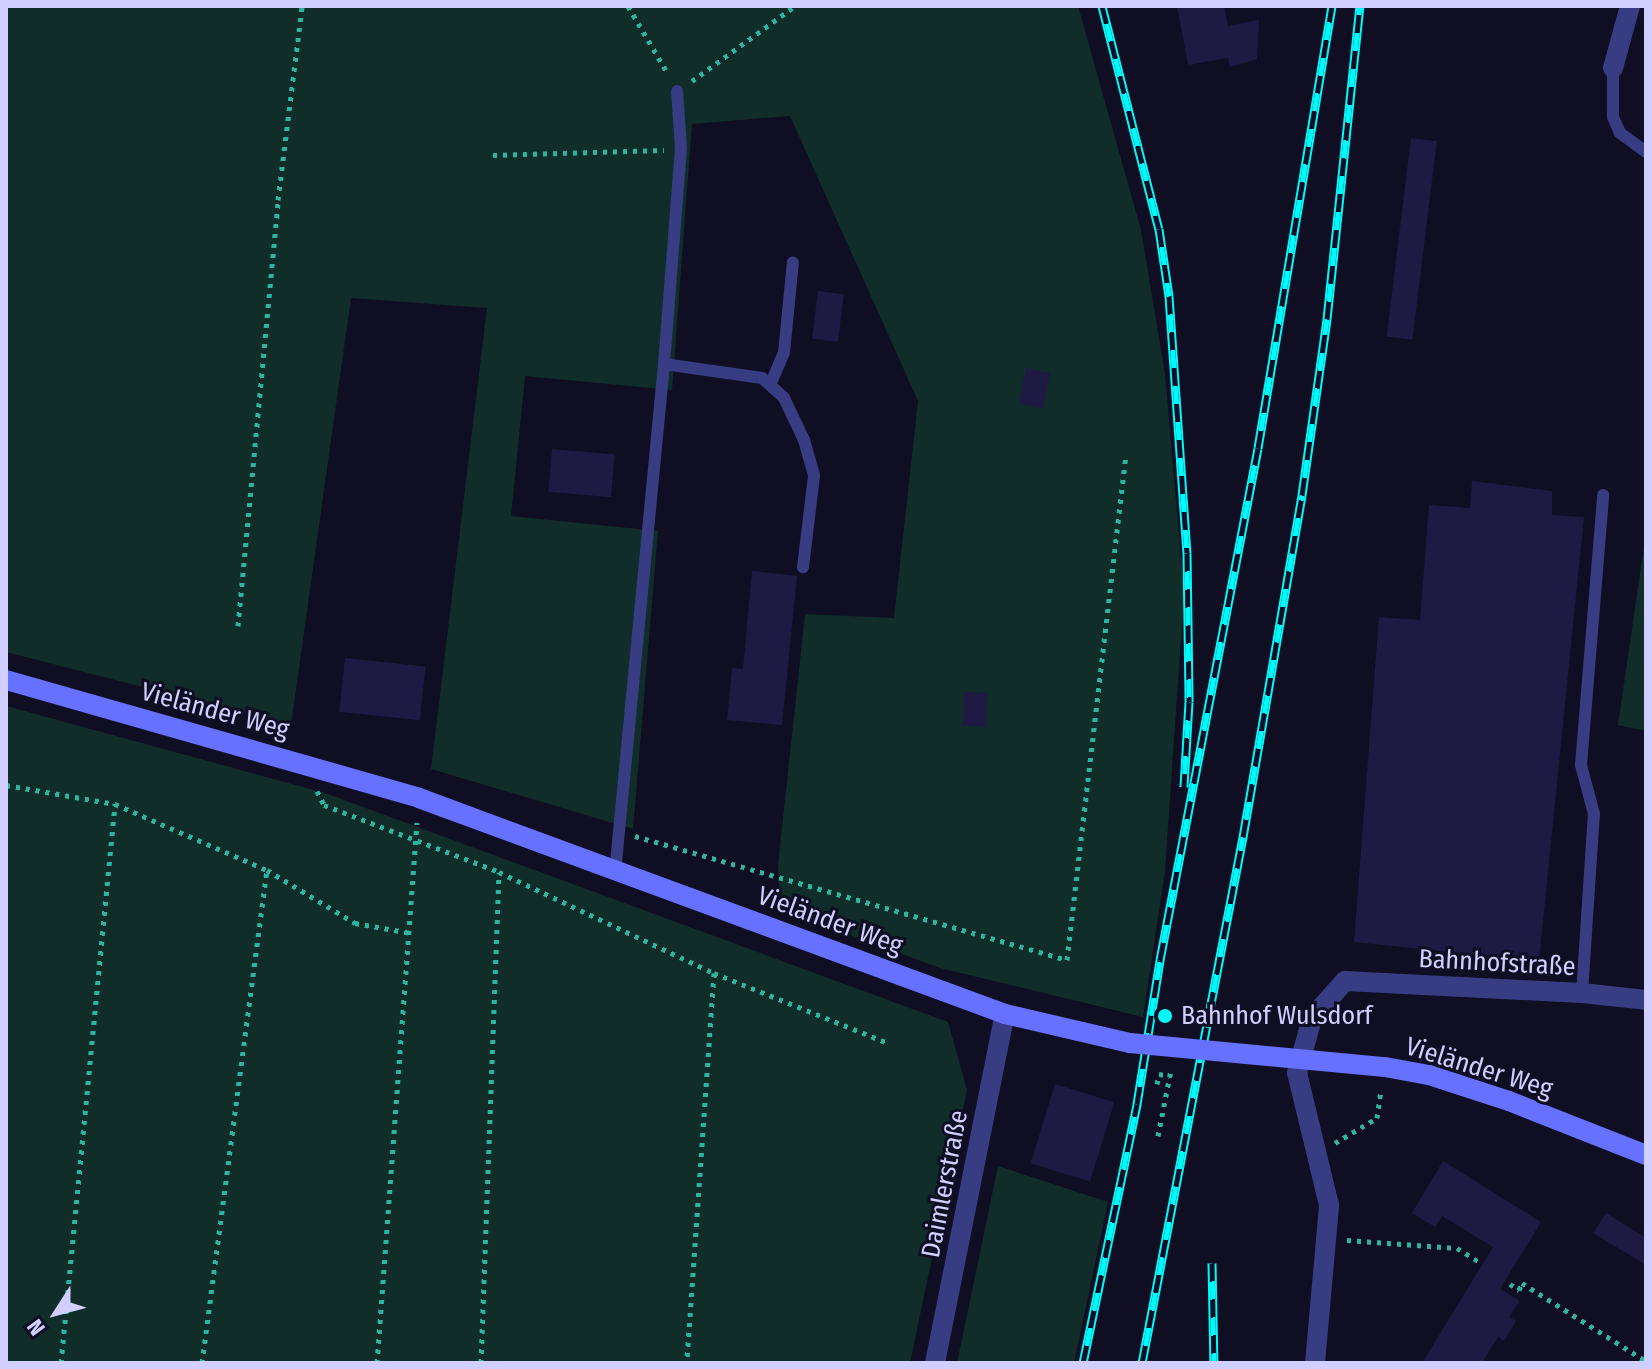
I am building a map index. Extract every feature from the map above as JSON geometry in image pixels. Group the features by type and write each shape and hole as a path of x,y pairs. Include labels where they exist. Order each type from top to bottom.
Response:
{"street":[{"path":"1613,68 1630,6"},
{"name":"Vieländer Weg","path":"6,680 419,798 615,873 775,927 1005,1014 1130,1043 1385,1067 1429,1075 1509,1101 1646,1155"},
{"name":"Bahnhofstraße","path":"1317,1154 1307,1127 1297,1073 1312,1018 1345,981 1582,993 1646,1000"},
{"name":"Daimlerstraße","path":"935,1363 1005,1014"},
{"path":"1315,1363 1329,1205 1317,1154"}],"lane":[{"path":"1613,68 1613,117 1620,133 1646,152"},
{"path":"615,873 664,364 681,149 677,91"},
{"path":"771,383 784,353 793,262"},
{"path":"664,364 762,378 784,398 804,440 814,476 803,567"},
{"path":"1582,993 1594,814 1581,765 1603,495"}],"path":[{"path":"238,626 278,200 302,6"},
{"path":"628,6 677,91 795,6"},
{"path":"493,155 681,149"},
{"path":"619,831 1067,960 1126,454"},
{"path":"315,766 312,780 324,805 499,872 714,973 888,1043"},
{"path":"6,785 115,804 267,870 355,923 411,933"},
{"path":"377,1363 419,798"},
{"path":"61,1363 115,804"},
{"path":"202,1363 267,870"},
{"path":"481,1363 499,872"},
{"path":"687,1363 714,973"},
{"path":"1317,1154 1377,1118 1385,1067"},
{"path":"1157,1084 1159,1074 1169,1079 1158,1136"},
{"path":"1326,1239 1457,1248 1478,1261"},
{"path":"1510,1284 1519,1290 1522,1283 1646,1361"}],"green space":[{"path":"6,6 1078,6 1141,230 1165,374 1184,593 1165,871 1143,1017 940,968 780,909 778,865 805,614 894,618 918,401 790,116 692,124 672,390 525,376 511,516 658,531 633,829 431,769 487,308 351,298 291,725 6,652"},
{"path":"1646,532 1646,731 1618,725"},
{"path":"6,706 325,793 948,1022 967,1090 910,1363 6,1363"},
{"path":"998,1166 1108,1202 1074,1363 957,1363"}],"building":[{"path":"1177,6 1224,6 1228,26 1259,20 1257,59 1230,67 1228,58 1188,65"},
{"path":"1411,138 1437,141 1412,340 1387,337"},
{"path":"818,291 844,294 838,342 812,339"},
{"path":"1026,368 1050,373 1043,408 1019,403"},
{"path":"552,449 615,454 611,497 548,492"},
{"path":"1472,481 1552,491 1552,515 1584,517 1539,961 1354,942 1379,617 1420,620 1429,505 1470,508"},
{"path":"752,571 797,576 782,725 727,720 732,668 743,669"},
{"path":"345,658 426,666 420,720 339,712"},
{"path":"964,692 987,693 986,727 963,726"},
{"path":"1055,1084 1114,1102 1090,1182 1031,1163"},
{"path":"1443,1161 1541,1222 1500,1289 1520,1301 1509,1317 1516,1321 1504,1341 1498,1337 1482,1363 1422,1363 1493,1247 1442,1216 1435,1227 1412,1213"},
{"path":"1606,1213 1646,1238 1646,1265 1593,1233"}],"railway":[{"path":"1102,6 1159,229 1169,296 1187,553 1189,702 1184,787"},
{"path":"1083,1363 1137,1104 1160,960 1258,448 1332,6"},
{"path":"1142,1363 1243,837 1302,495 1327,319 1360,6"},
{"path":"1212,1263 1214,1363"}],"place":[{"name":"Bahnhof Wulsdorf","path":"1165,1016"}]}
